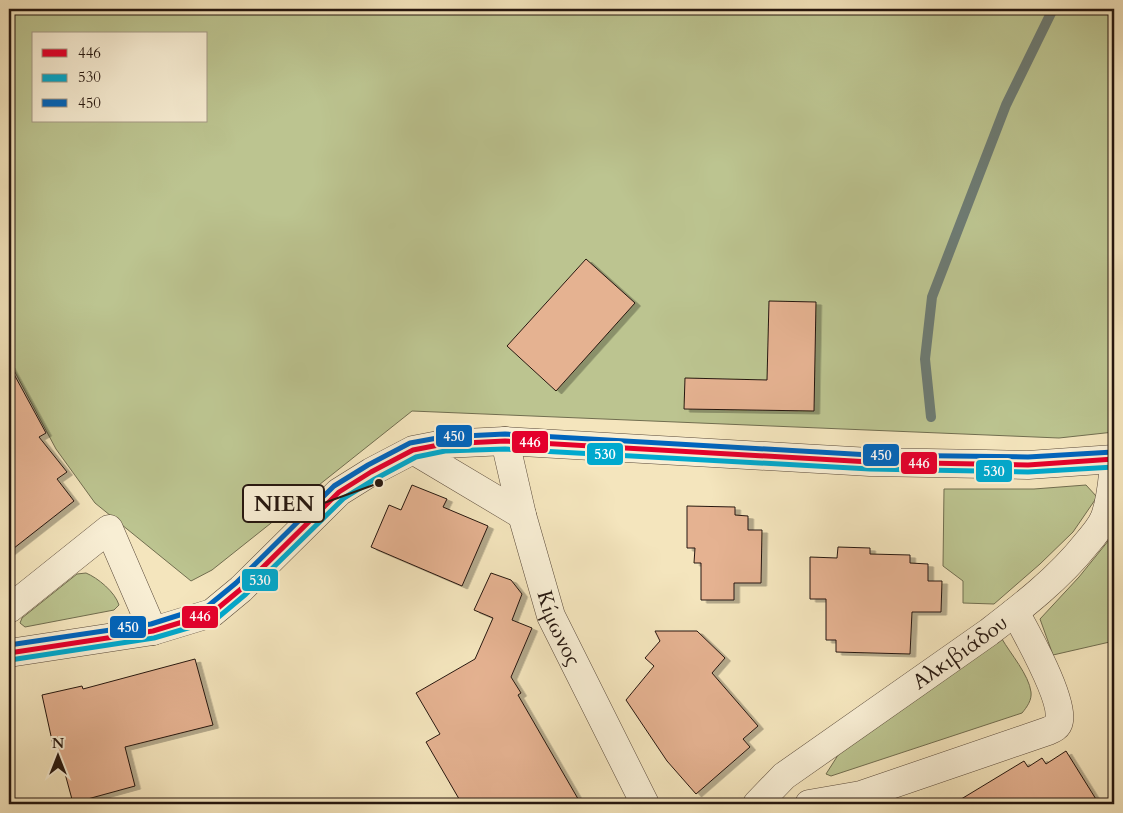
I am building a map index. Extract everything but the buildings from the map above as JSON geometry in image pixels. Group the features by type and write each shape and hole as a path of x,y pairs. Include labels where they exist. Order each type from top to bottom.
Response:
{"street":[{"path":"9,653 154,631 212,613 241,589 339,492 413,450 444,444 505,440 870,462 1028,465 1114,459"},
{"name":"Κίμωνος","path":"505,440 522,515 551,616 645,804"},
{"path":"413,450 522,515"},
{"name":"Αλκιβιάδου","path":"757,804 784,776 1015,612 1059,573 1094,534 1104,519 1110,500 1114,466"},
{"path":"9,609 109,529 154,631"},
{"path":"809,804 861,795 1056,727 1060,720 1053,689 1015,612"}],"green space":[{"path":"9,9 1114,9 1114,432 1059,438 412,411 212,570 191,581 95,503 56,449 9,361"},
{"path":"1086,485 1097,497 1073,532 1040,564 994,604 963,603 963,581 943,566 944,489 1034,489"},
{"path":"1113,535 1114,641 1053,655 1040,619 1079,577"},
{"path":"86,573 96,578 114,595 119,605 114,610 25,627 20,623 22,618 77,574"},
{"path":"1002,639 1030,685 1031,698 1022,713 831,776 826,774 840,752"}],"waterway":[{"path":"931,417 925,359 932,297 1006,105 1053,9"}],"transit line":[{"name":"450","path":"9,645 151,624 208,606 236,583 334,486 368,465 410,443 443,437 505,434 870,455 1028,457 1113,452"},
{"name":"446","path":"9,653 153,631 212,613 241,589 339,492 371,472 413,450 444,444 505,441 870,462 1028,465 1114,459"},
{"name":"530","path":"10,660 154,638 215,620 246,594 344,498 416,457 445,451 505,449 870,469 1028,472 1114,467"}],"place":[{"name":"ΝΙΕΝ","path":"379,483"}]}
